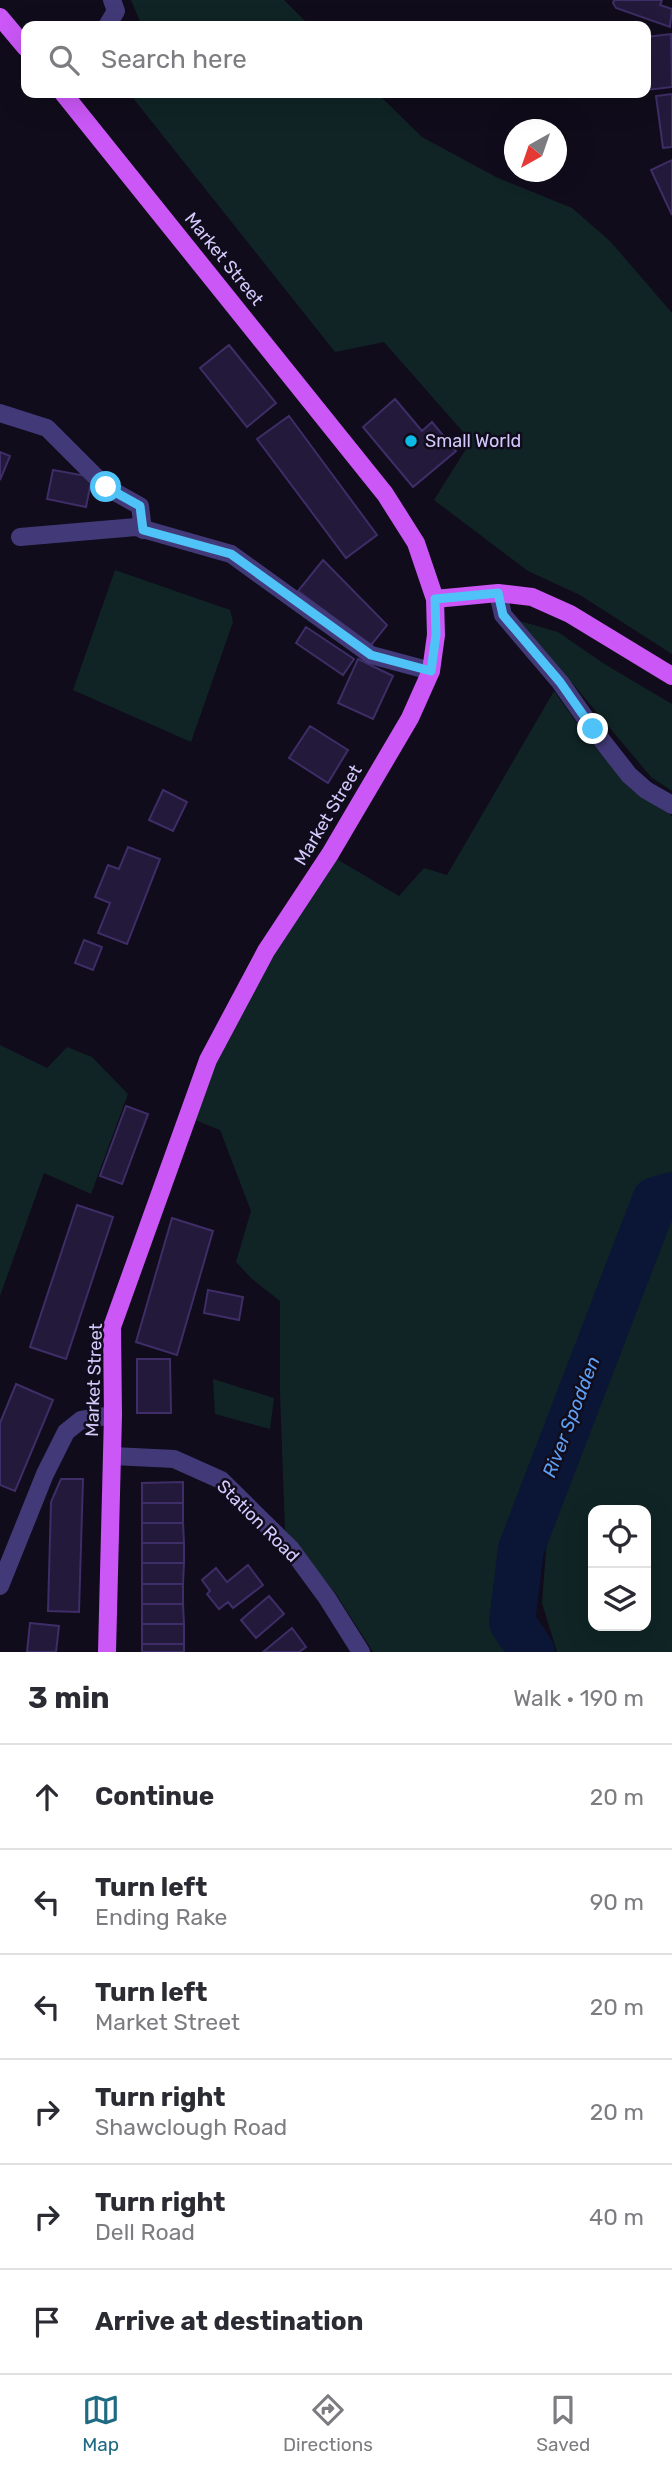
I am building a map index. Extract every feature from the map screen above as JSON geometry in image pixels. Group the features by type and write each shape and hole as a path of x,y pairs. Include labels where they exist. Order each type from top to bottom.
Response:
{"main road":[{"path":"0,17 21,42"},
{"name":"Market Street","path":"67,98 385,494 416,542 435,599 436,635 431,671 411,718 330,854 266,951 208,1060 112,1327 113,1456 107,1652"},
{"path":"435,599 498,593 532,597 570,614 672,676"}],"street":[{"path":"110,21 116,11 112,0"},
{"path":"0,413 47,428 106,487 140,506 143,530"},
{"path":"20,537 135,527 231,554 371,655 431,671"},
{"path":"498,593 503,615 560,682 629,775 646,790 672,805"},
{"path":"0,1586 45,1474 66,1432 81,1420 113,1415"},
{"name":"Station Road","path":"113,1456 174,1459 221,1480 291,1549 327,1598 361,1652"}],"green space":[{"path":"131,0 284,0 305,21 140,21"},
{"path":"133,98 382,98 422,137 504,182 572,208 610,241 672,313 672,654 580,595 528,571 434,500 471,441 384,342 335,352"},
{"path":"115,570 230,610 233,622 191,742 73,690"},
{"path":"520,621 558,632 606,665 672,704 672,791 651,777"},
{"path":"554,691 589,740 632,790 672,816 672,1178 652,1186 512,1542 505,1625 523,1652 373,1652 336,1594 285,1530 280,1301 236,1262 251,1211 220,1130 190,1118 212,1064 273,955 335,858 399,896 424,868 447,875"},
{"path":"0,1045 47,1068 67,1047 92,1057 128,1094 91,1194 44,1173 0,1296"},
{"path":"672,1214 672,1652 557,1652 542,1603 549,1513 665,1220"},
{"path":"213,1379 274,1398 270,1429 215,1414"}],"building":[{"path":"614,0 662,0 660,5 672,9 670,27 616,8"},
{"path":"671,34 672,87 651,90 651,36"},
{"path":"672,94 672,147 663,148 656,96"},
{"path":"672,160 672,215 651,170"},
{"path":"229,345 276,403 247,427 200,368"},
{"name":"Small World","path":"395,399 422,431 432,422 456,451 413,487 363,427"},
{"path":"289,416 377,535 346,558 257,439"},
{"path":"0,452 10,456 0,480"},
{"path":"53,470 92,477 86,507 47,499"},
{"path":"323,560 387,625 371,645 298,591"},
{"path":"306,627 354,659 343,675 296,643"},
{"path":"358,659 393,676 373,719 338,703"},
{"path":"310,726 348,750 328,783 289,758"},
{"path":"163,790 187,802 173,831 149,820"},
{"path":"128,847 160,859 127,944 98,933 110,903 95,897 108,865 119,869"},
{"path":"84,940 102,947 93,970 75,963"},
{"path":"126,1106 148,1114 122,1184 100,1176"},
{"path":"77,1205 113,1217 66,1359 30,1347"},
{"path":"172,1218 213,1231 177,1355 136,1342"},
{"path":"208,1290 243,1297 239,1320 204,1313"},
{"path":"137,1359 170,1359 171,1413 137,1413"},
{"path":"16,1384 53,1400 15,1491 0,1485 0,1423"},
{"path":"61,1479 83,1479 79,1612 48,1611 51,1502"},
{"path":"183,1482 183,1503 142,1503 142,1483"},
{"path":"142,1503 183,1503 183,1523 142,1523"},
{"path":"142,1523 183,1523 184,1543 142,1543"},
{"path":"142,1543 184,1543 184,1563 142,1563"},
{"path":"142,1563 184,1563 183,1584 142,1584"},
{"path":"248,1565 263,1585 233,1608 228,1602 219,1609 207,1594 210,1591 202,1580 216,1568 227,1582"},
{"path":"142,1584 183,1584 183,1604 142,1604"},
{"path":"269,1596 284,1614 256,1638 241,1620"},
{"path":"142,1604 183,1604 184,1624 142,1624"},
{"path":"30,1623 59,1626 56,1652 27,1652"},
{"path":"142,1624 184,1624 184,1644 142,1644"},
{"path":"292,1628 306,1647 299,1652 263,1652"},
{"path":"142,1644 184,1644 184,1652 142,1652"}],"waterway":[{"name":"River Spodden","path":"532,1652 512,1622 521,1549 655,1200 672,1195"}],"place":[{"name":"Small World","path":"411,441"}],"route":[{"path":"106,487 140,506 143,530 231,554 371,655 431,671 436,635 435,599 498,593 503,615 560,682 593,729"}]}
